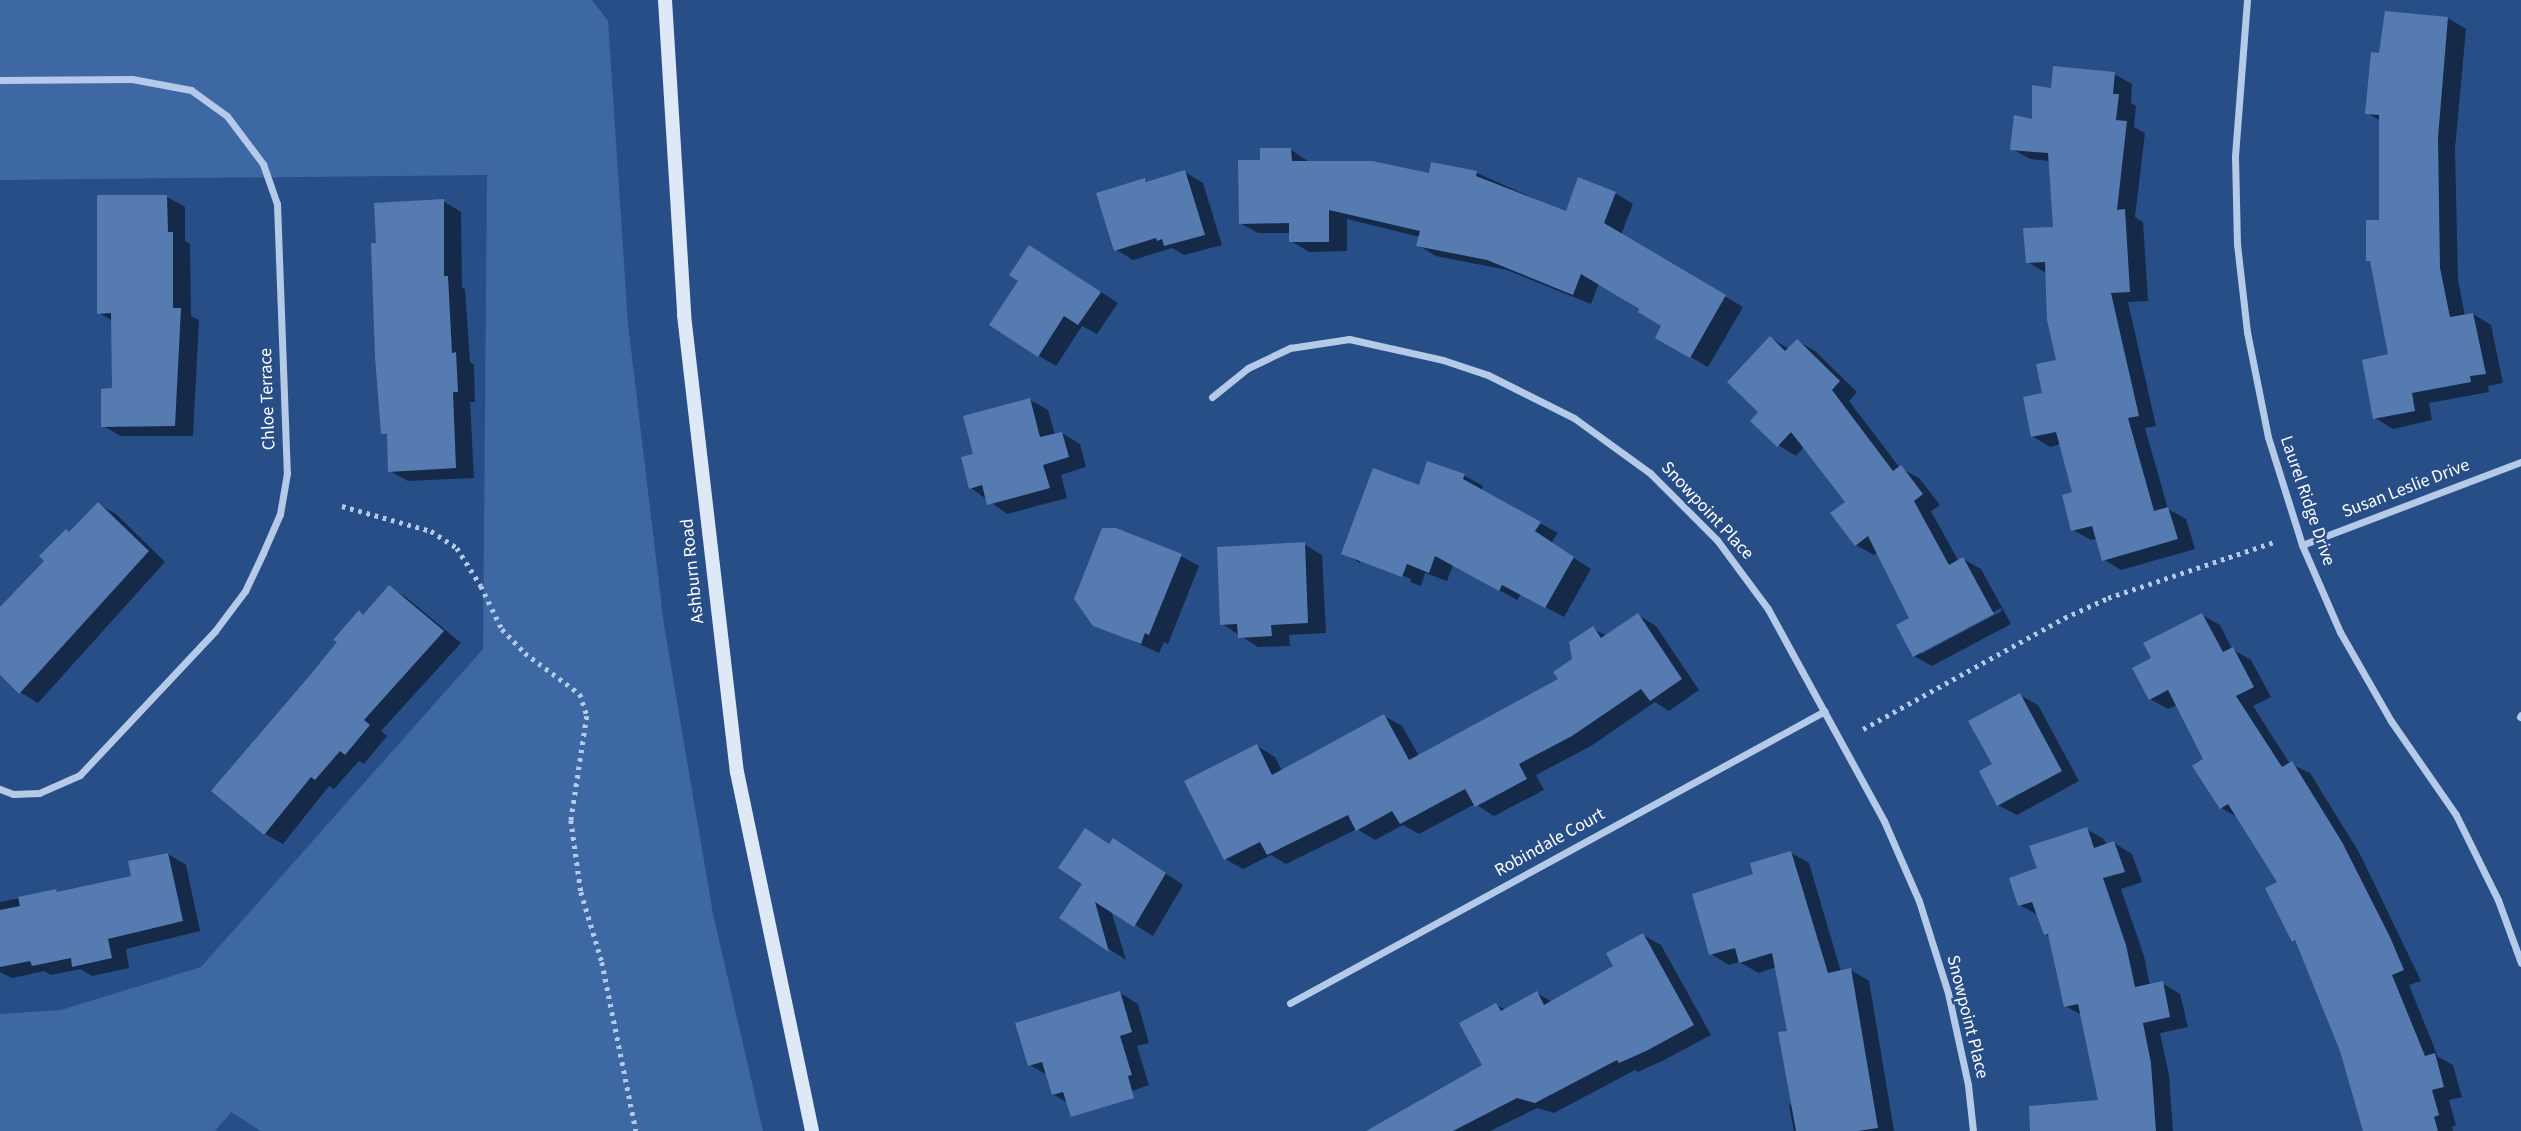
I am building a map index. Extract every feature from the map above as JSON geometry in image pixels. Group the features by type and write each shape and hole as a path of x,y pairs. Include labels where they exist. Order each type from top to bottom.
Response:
{"street":[{"name":"Ashburn Road","path":"665,0 684,314 737,772 812,1131"},
{"name":"Laurel Ridge Drive","path":"2247,0 2235,156 2237,244 2246,332 2267,437 2302,545 2347,643 2391,721 2456,815 2498,900 2521,963"},
{"name":"Chloe Terrace","path":"0,80 132,79 191,90 227,116 263,164 277,204 287,473 280,514 263,553 245,591 215,631 80,775 39,793 13,793 0,789"},
{"name":"Snowpoint Place","path":"1212,397 1248,369 1290,348 1349,339 1443,360 1532,395 1613,444 1650,473 1717,540 1768,609 1884,821 1919,901 1948,993 1968,1085 1973,1131"},
{"name":"Susan Leslie Drive","path":"2302,545 2521,462"},
{"name":"Robindale Court","path":"1290,1003 1825,711"}],"path":[{"path":"342,506 431,531 457,548 481,586 502,629 525,653 580,694 587,716 571,820 581,892 602,962 636,1131"},
{"path":"1841,741 2075,612 2108,598 2298,534"}],"shaded area":[{"path":"0,0 592,0 608,21 628,324 664,625 713,914 763,1131 261,1131 231,1112 215,1131 0,1131 0,1014 61,1010 201,967 483,649 487,175 0,180"}],"building":[{"path":"2385,11 2448,17 2438,138 2440,268 2450,317 2473,313 2486,374 2470,376 2471,382 2412,393 2415,411 2373,419 2362,360 2388,354 2370,261 2366,261 2366,220 2379,220 2379,115 2365,114 2371,52 2379,53"},
{"path":"2053,66 2115,72 2113,94 2119,94 2116,120 2127,121 2117,210 2125,209 2130,292 2111,293 2139,416 2128,418 2154,511 2168,507 2178,539 2102,561 2092,526 2071,531 2062,495 2072,492 2056,432 2031,437 2023,397 2042,393 2036,364 2056,360 2047,320 2045,262 2026,263 2023,228 2053,227 2048,153 2010,150 2014,115 2032,119 2032,85 2051,88"},
{"path":"1260,148 1291,148 1292,161 1372,161 1429,173 1431,162 1477,171 1476,176 1566,211 1578,177 1616,192 1604,223 1726,295 1690,358 1655,338 1661,326 1638,312 1639,309 1581,274 1573,295 1487,260 1416,246 1420,231 1329,210 1329,242 1289,242 1289,223 1239,224 1238,160 1260,160"},
{"path":"1185,170 1205,235 1164,246 1162,239 1157,241 1156,238 1114,251 1096,193 1145,178 1146,182"},
{"path":"97,195 167,195 168,232 173,232 173,308 181,308 175,426 101,427 101,389 112,388 111,313 97,314"},
{"path":"444,199 444,276 448,276 452,353 456,352 458,392 453,392 456,468 388,472 387,434 381,434 375,357 371,243 376,243 374,203"},
{"path":"1029,245 1101,292 1078,325 1064,316 1038,357 989,325 1018,281 1009,275"},
{"path":"1770,336 1785,351 1797,339 1840,381 1832,390 1893,471 1901,465 1923,494 1914,501 1949,565 1963,557 1994,614 1913,657 1896,625 1909,618 1868,536 1855,546 1830,513 1845,502 1791,432 1777,447 1750,421 1758,412 1727,382"},
{"path":"1030,398 1040,437 1062,432 1069,457 1043,465 1050,488 987,505 982,485 969,489 961,457 973,454 963,416"},
{"path":"1427,461 1465,474 1463,479 1541,522 1535,531 1574,557 1545,608 1502,585 1499,591 1435,556 1429,573 1407,564 1402,577 1341,554 1373,468 1419,485"},
{"path":"98,502 149,551 19,694 0,675 0,607 44,561 39,556 66,529 69,532"},
{"path":"1102,528 1116,528 1182,554 1149,635 1145,633 1141,644 1093,626 1074,599"},
{"path":"1305,542 1308,623 1271,625 1272,636 1238,638 1237,624 1220,625 1217,547"},
{"path":"389,585 444,631 364,720 370,725 345,755 340,751 315,780 311,777 264,835 211,791 337,642 333,640 359,610 363,615"},
{"path":"1638,613 1682,679 1650,701 1641,689 1572,736 1519,764 1527,779 1475,807 1465,789 1400,824 1392,811 1356,831 1348,815 1267,855 1260,842 1224,860 1184,781 1257,744 1272,775 1384,714 1409,760 1558,679 1553,672 1572,659 1569,642 1593,626 1601,638"},
{"path":"2202,613 2223,652 2233,647 2254,687 2236,696 2282,767 2292,761 2342,842 2390,937 2404,970 2392,975 2425,1056 2435,1053 2444,1087 2432,1090 2439,1115 2434,1117 2438,1131 2363,1131 2340,1051 2295,940 2292,942 2265,888 2277,882 2228,804 2220,809 2192,766 2203,759 2168,690 2149,700 2132,668 2151,658 2143,643"},
{"path":"2020,693 2062,771 1997,806 1979,771 1992,764 1968,721"},
{"path":"2087,827 2094,848 2114,841 2125,872 2103,878 2126,945 2135,987 2163,981 2170,1017 2143,1023 2151,1063 2156,1131 2030,1131 2029,1106 2098,1100 2078,1004 2064,1007 2048,934 2044,935 2032,902 2018,906 2009,878 2037,868 2029,846"},
{"path":"1085,828 1109,844 1113,838 1166,873 1134,927 1095,902 1109,952 1059,918 1082,884 1058,868"},
{"path":"1791,851 1828,973 1851,968 1878,1128 1858,1131 1796,1131 1778,1032 1787,1031 1772,953 1739,963 1735,948 1709,955 1692,894 1753,874 1750,863"},
{"path":"168,853 183,921 108,939 112,958 72,967 71,958 32,966 30,961 0,967 0,910 20,906 18,897 56,889 57,892 131,876 128,861"},
{"path":"1643,933 1694,1025 1646,1051 1619,1063 1617,1060 1535,1103 1517,1098 1453,1131 1366,1131 1482,1065 1459,1023 1496,1003 1501,1011 1537,991 1544,1005 1613,966 1606,953"},
{"path":"1120,991 1132,1032 1120,1036 1132,1075 1128,1076 1134,1098 1071,1117 1063,1092 1052,1095 1042,1062 1028,1066 1015,1023"}]}
